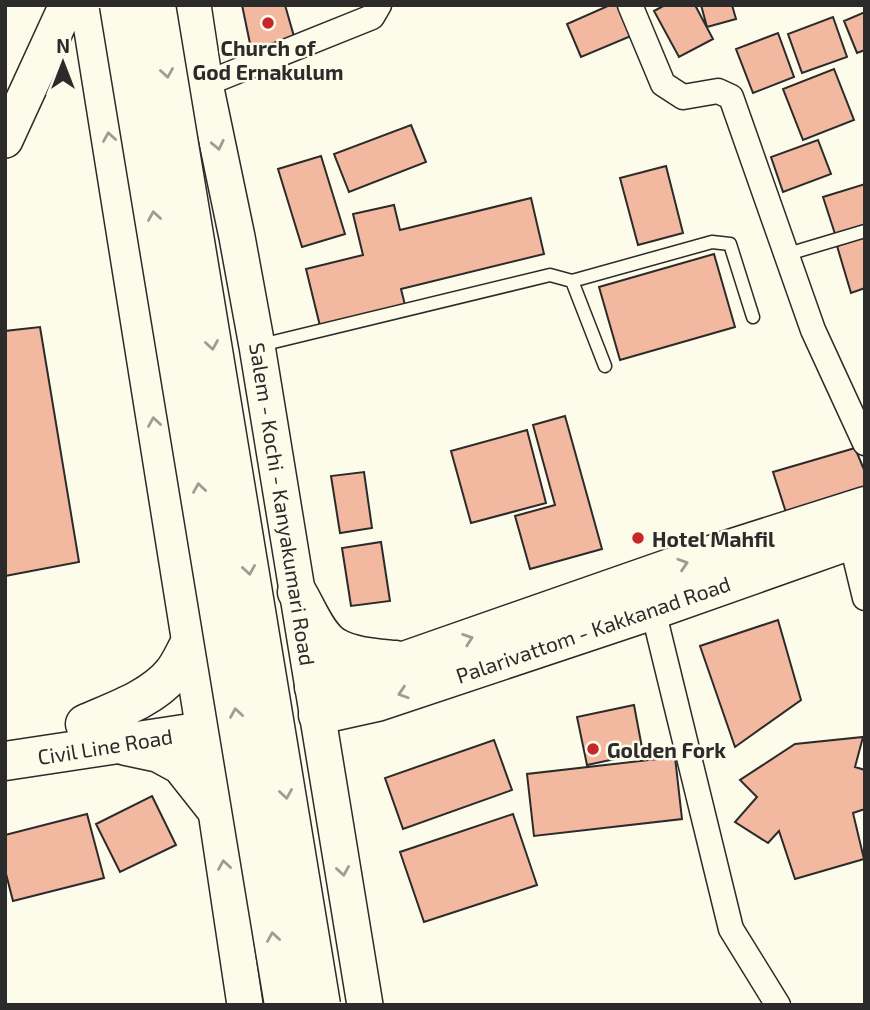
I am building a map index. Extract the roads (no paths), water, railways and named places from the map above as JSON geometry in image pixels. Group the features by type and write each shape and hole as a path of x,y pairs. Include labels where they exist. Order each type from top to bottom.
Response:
{"main road":[{"path":"119,5 284,1005"},
{"name":"Salem - Kochi - Kanyakumari Road","path":"156,5 321,1005"},
{"name":"Palarivattom - Kakkanad Road","path":"316,701 377,702 653,610 860,527"},
{"name":"Palarivattom - Kakkanad Road","path":"404,661 676,566 860,527"},
{"path":"297,592 320,630 334,646 367,657 404,661"},
{"path":"189,645 175,671 162,685 122,708 99,734 159,752 181,765 215,808"},
{"path":"316,701 404,661"},
{"name":"Civil Line Road","path":"5,736 99,734 201,719"},
{"name":"Civil Line Road","path":"5,761 99,734"}],"street":[{"path":"5,140 66,5"},
{"path":"88,5 245,1005"},
{"name":"Salem - Kochi - Kanyakumari Road","path":"193,5 205,84 257,346 365,1005"},
{"path":"205,84 372,17 379,5"},
{"path":"630,5 663,84 683,97 718,91 730,97 813,330 865,443"},
{"path":"129,261 142,266 180,267 217,261 237,237"},
{"path":"138,314 159,304 188,299 226,294 247,296"},
{"path":"860,527 865,598"},
{"path":"653,610 732,929 778,1005"}],"lane":[{"path":"788,254 865,231"},
{"path":"257,346 550,275 572,281 712,242 730,244 752,317"},
{"path":"572,281 605,366"}],"place":[{"name":"Church of God Ernakulum","path":"268,23"},
{"name":"Hotel Mahfil","path":"638,538"},
{"name":"Golden Fork","path":"593,749"}]}
